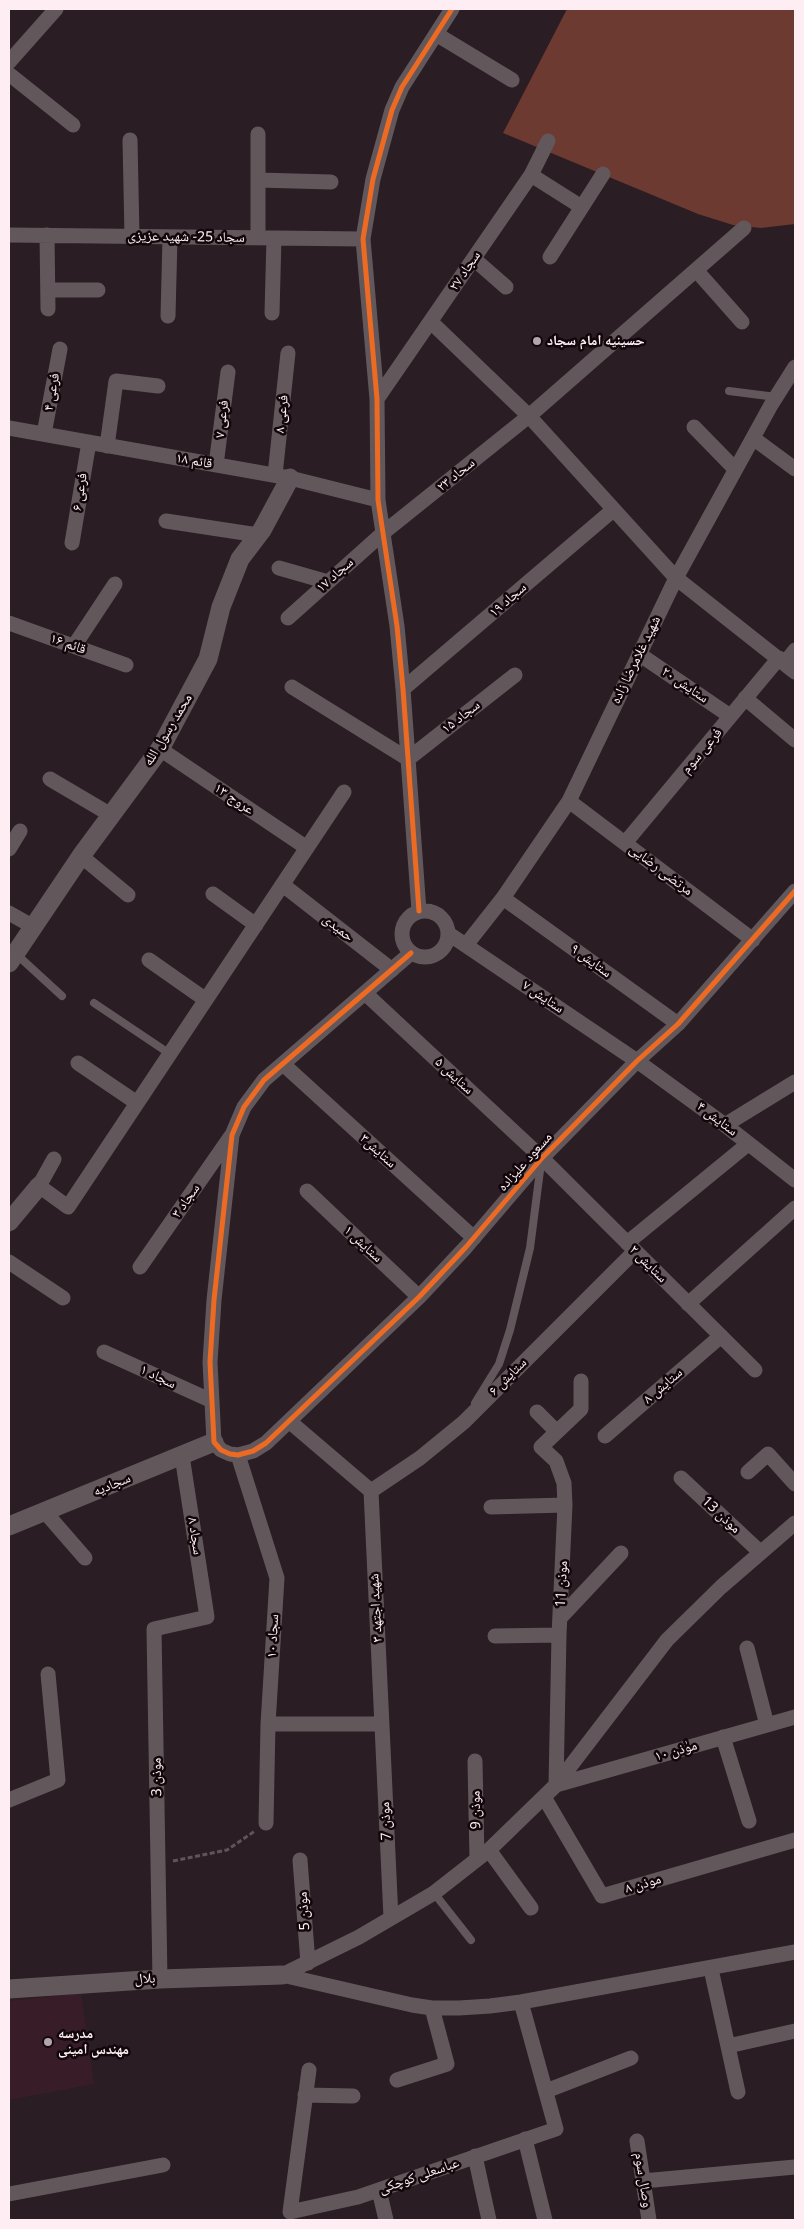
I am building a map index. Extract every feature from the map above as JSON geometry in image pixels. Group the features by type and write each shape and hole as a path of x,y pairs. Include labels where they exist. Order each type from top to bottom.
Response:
{"street":[{"path":"9,62 56,9"},
{"path":"419,912 397,626 378,500 377,399 363,239 373,180 392,110 402,86 452,9"},
{"path":"436,34 512,80"},
{"path":"9,74 74,125"},
{"path":"258,134 258,238"},
{"path":"130,140 132,236"},
{"name":"سجاد ۲۷","path":"377,399 531,174 548,141"},
{"path":"531,174 580,206"},
{"path":"550,257 580,206 603,174"},
{"path":"258,180 331,182"},
{"name":"سحاد ۲۳","path":"383,533 529,416 744,228"},
{"name":"سجاد 25- شهید عزیزی","path":"9,235 363,239"},
{"path":"48,236 48,309"},
{"path":"168,316 170,237"},
{"path":"272,313 274,238"},
{"path":"474,259 506,287"},
{"path":"696,270 742,322"},
{"path":"48,290 98,290"},
{"path":"431,322 529,416 676,578 786,664"},
{"name":"فرعی ۴","path":"44,434 60,349"},
{"name":"فرعی ۸","path":"282,476 288,353"},
{"name":"شهید غلامرضا زاده","path":"466,945 503,898 569,801 676,578 735,469 795,367"},
{"name":"فرعی ۷","path":"216,465 228,372"},
{"path":"108,446 116,382 158,386"},
{"path":"694,427 735,469"},
{"name":"قائم ۱۸","path":"9,428 282,476 378,500"},
{"path":"753,438 795,469"},
{"name":"فرعی ۶","path":"72,543 89,442"},
{"name":"محمد رسول الله","path":"12,958 81,856 160,749 208,659 221,607 240,559 258,535 282,476"},
{"name":"سجاد ۱۹","path":"403,689 613,510"},
{"path":"166,521 258,535"},
{"name":"سجاد ۱۷","path":"288,618 383,533"},
{"path":"280,568 328,582"},
{"path":"74,646 115,584"},
{"name":"قائم ۱۶","path":"9,623 126,665"},
{"name":"فرعی سوم","path":"625,844 745,698 786,664 795,650"},
{"name":"ستایش ۲۰","path":"639,654 730,716"},
{"name":"سجاد ۱۵","path":"408,759 515,675"},
{"path":"292,687 408,759"},
{"path":"745,698 795,740"},
{"name":"عروج ۱۳","path":"160,749 307,848"},
{"path":"50,779 111,815"},
{"path":"39,1186 68,1207 344,792"},
{"name":"مرتضی رضایی","path":"569,801 753,940"},
{"path":"9,850 20,831"},
{"path":"81,856 128,895"},
{"name":"حمیدی","path":"283,885 392,970"},
{"name":"مسعود علیزاده","path":"238,1455 253,1452 266,1443 419,1297 474,1238 542,1158 637,1061 678,1024 795,891"},
{"path":"213,894 256,925"},
{"name":"ستایش ۹","path":"503,898 678,1024"},
{"path":"430,911 440,915 446,923 449,934 447,944 436,955 421,958 411,953 404,945 402,935 404,925 410,916 419,912 430,911"},
{"path":"9,913 32,926"},
{"name":"ستایش ۷","path":"449,934 637,1061"},
{"path":"238,1455 221,1450 214,1442 210,1362 214,1300 232,1135 244,1106 255,1090 282,1064 366,994 411,953"},
{"path":"149,960 206,1000"},
{"name":"ستایش ۵","path":"366,994 542,1158"},
{"name":"ستایش ۴","path":"637,1061 725,1125 795,1180"},
{"path":"78,1063 137,1104"},
{"name":"ستایش۳","path":"282,1064 474,1238"},
{"path":"725,1125 795,1082"},
{"name":"سجاد ۳","path":"140,1267 232,1135"},
{"path":"631,1247 748,1144"},
{"name":"ستایش ۲","path":"542,1158 755,1370"},
{"path":"9,1222 39,1186 54,1159"},
{"name":"ستایش ۱","path":"307,1191 419,1297"},
{"path":"688,1304 795,1208"},
{"name":"ستایش ۶","path":"371,1492 420,1458 464,1422 631,1247"},
{"path":"9,1262 63,1298"},
{"name":"ستایش ۸","path":"605,1436 721,1336"},
{"name":"سجاد ۱","path":"104,1352 212,1401"},
{"name":"موذن 11","path":"556,1785 559,1635 565,1505 564,1483 556,1461 540,1447 581,1409 581,1381"},
{"path":"537,1412 556,1432"},
{"path":"288,1421 371,1492"},
{"name":"سجادیه","path":"9,1526 214,1442"},
{"path":"748,1472 768,1454 795,1484"},
{"name":"سجاد ۱۰","path":"238,1455 277,1578 268,1724 266,1823"},
{"name":"سجاد ۸","path":"182,1456 207,1617"},
{"name":"موذن 13","path":"681,1478 760,1552"},
{"name":"شهید اجتهد ۳","path":"371,1492 382,1724"},
{"path":"492,1508 565,1505"},
{"path":"46,1512 85,1558"},
{"path":"282,1975 308,1963 434,1893 483,1855 556,1785 668,1640 721,1586 795,1523"},
{"path":"560,1618 621,1553"},
{"name":"موذن 3","path":"160,1979 154,1630 207,1617"},
{"path":"495,1636 559,1635"},
{"path":"747,1648 767,1725"},
{"path":"9,1800 58,1780 48,1674"},
{"name":"موٰذن ۱۰","path":"556,1785 795,1717"},
{"path":"268,1724 382,1724"},
{"name":"موذن 7","path":"382,1724 391,1918"},
{"path":"723,1737 749,1821"},
{"name":"موذن 9","path":"475,1761 483,1855"},
{"name":"موذن ۸","path":"544,1797 602,1896 795,1840"},
{"path":"483,1855 531,1908"},
{"name":"موذن 5","path":"300,1860 308,1963"},
{"path":"282,1975 432,2008 490,2006 711,1969 795,1952"},
{"path":"711,1969 738,2092"},
{"name":"بلال","path":"9,1989 160,1979 282,1975"},
{"name":"عباسعلی کوچکی","path":"309,2070 290,2212 358,2197 556,2129 521,2002"},
{"path":"397,2080 447,2064 432,2008"},
{"path":"728,2046 795,2031"},
{"path":"546,2092 631,2058"},
{"path":"306,2095 354,2096"},
{"path":"525,2139 545,2220"},
{"name":"وصال سوم","path":"637,2141 649,2220"},
{"path":"475,2156 489,2220"},
{"path":"9,2194 162,2165"},
{"path":"643,2181 795,2167"},
{"path":"379,2190 386,2220"}],"lane":[{"path":"729,392 776,397"},
{"path":"12,958 62,996"},
{"path":"94,1004 170,1054"},
{"path":"464,1422 499,1364 510,1330 530,1248 542,1158"},
{"path":"434,1893 471,1940"}],"path":[{"path":"158,1864 227,1850 266,1823"}],"shaded area":[{"path":"567,9 795,9 795,224 761,228 733,225 698,214 503,133"},
{"name":"مدرسه مهندس امینی","path":"81,1993 94,2084 9,2100 9,2001"}],"cycle path":[{"path":"419,911 397,626 378,500 377,399 363,239 373,179 392,110 402,87 452,9"},
{"path":"411,953 264,1080 244,1107 232,1135 214,1300 210,1362 214,1442 221,1450 230,1454 238,1455 253,1451 266,1443 419,1297 466,1247 542,1158 637,1061 678,1024 795,891"}],"place":[{"name":"حسینیه امام سجاد","path":"537,341"},
{"name":"مدرسه مهندس امینی","path":"48,2042"}]}
